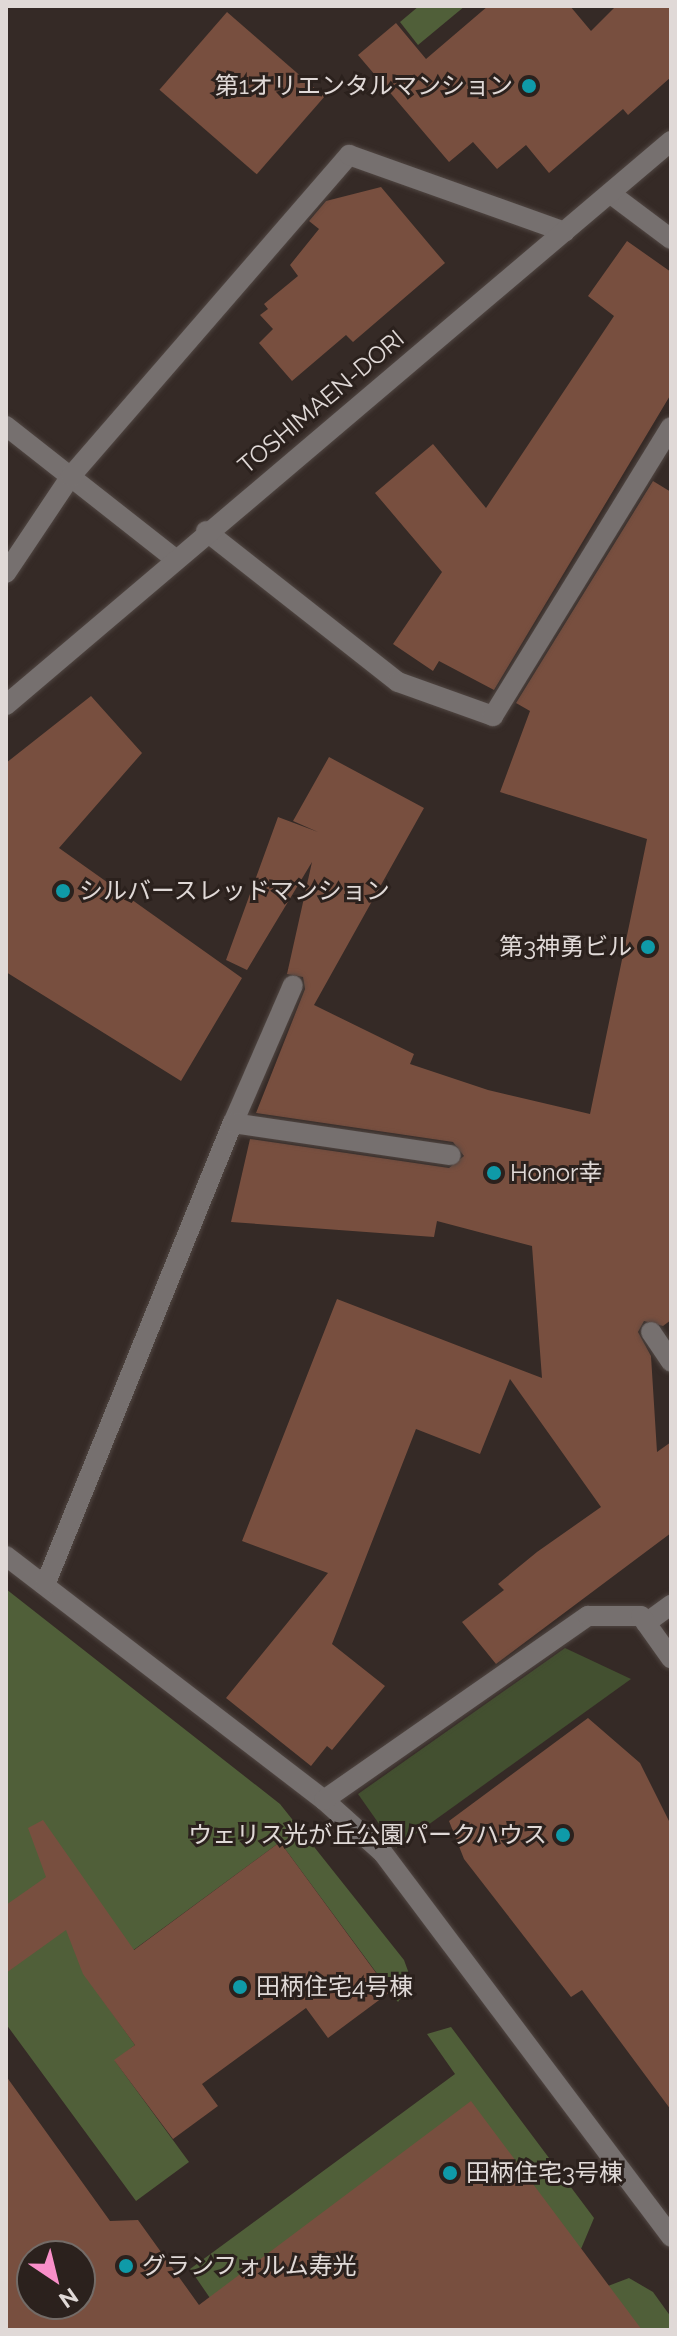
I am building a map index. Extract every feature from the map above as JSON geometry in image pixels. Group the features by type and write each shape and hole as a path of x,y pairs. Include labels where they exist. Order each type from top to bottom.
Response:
{"street":[{"name":"TOSHIMAEN-DORI","path":"6,705 206,531 671,141"},
{"path":"6,573 71,476 349,155 565,232"},
{"path":"611,194 671,239"},
{"path":"6,426 175,559"},
{"path":"206,531 398,682 493,716 671,427"},
{"path":"45,1585 233,1123 293,985"},
{"path":"233,1123 451,1155"},
{"path":"651,1332 671,1362"},
{"path":"6,1556 324,1800 383,1853 671,2237"},
{"path":"646,1623 671,1605"},
{"path":"324,1800 588,1616 641,1616 671,1658"}],"green space":[{"path":"419,6 465,6 418,45 400,22"},
{"path":"6,1589 280,1804 404,1960 412,1982 398,2002 280,1842 90,1982 135,2045 115,2061 189,2162 136,2201 6,2024"},
{"path":"565,1648 631,1679 396,1848 358,1794"},
{"name":"田柄住宅3号棟","path":"451,2027 594,2218 581,2249 232,2330 190,2269 455,2074 427,2034"},
{"path":"629,2278 653,2292 671,2317 671,2330 631,2330 608,2286"}],"building":[{"name":"第1オリエンタルマンション","path":"488,6 570,6 591,31 616,6 671,6 671,77 628,115 623,109 549,173 526,145 497,169 473,142 449,162 358,55 396,23 426,59"},
{"path":"227,12 324,97 257,174 159,90"},
{"path":"381,187 445,263 353,342 346,335 292,381 259,343 273,329 260,315 268,309 264,304 298,276 290,265 319,229 309,221 326,201"},
{"path":"627,241 671,272 671,394 494,690 439,661 433,671 393,644 442,572 375,493 433,444 486,508 614,316 588,296"},
{"path":"653,481 671,492 671,1320 663,1326 644,1321 638,1332 651,1356 657,1452 671,1442 671,1533 496,1664 462,1622 504,1590 498,1584 601,1507 510,1379 480,1454 416,1429 332,1644 385,1686 332,1750 327,1746 311,1766 226,1698 328,1573 242,1541 337,1299 542,1378 532,1246 437,1221 434,1237 231,1222 250,1139 449,1168 464,1156 453,1142 256,1113 305,989 303,977 287,974 312,862 247,970 226,960 278,817 318,832 293,821 329,757 424,808 314,1005 414,1054 410,1064 488,1090 590,1114 647,839 500,792 530,711 516,703"},
{"name":"シルバースレッドマンション","path":"91,696 142,753 59,848 242,978 181,1081 6,972 6,763"},
{"name":"ウェリス光が丘公園パークハウス","path":"588,1718 640,1763 671,1825 671,2110 582,1990 571,1997 464,1859 449,1821"},
{"name":"田柄住宅4号棟","path":"43,1820 134,1950 280,1842 390,1992 328,2038 306,2008 202,2084 218,2106 173,2139 114,2060 135,2045 83,1974 66,1930 6,1973 6,1905 46,1877 28,1828"},
{"path":"6,2076 110,2221 138,2220 199,2305 471,2101 642,2330 6,2330"}],"place":[{"name":"第1オリエンタルマンション","path":"529,86"},
{"name":"シルバースレッドマンション","path":"63,891"},
{"name":"第3神勇ビル","path":"648,947"},
{"name":"Honor幸","path":"494,1173"},
{"name":"ウェリス光が丘公園パークハウス","path":"563,1835"},
{"name":"田柄住宅4号棟","path":"240,1987"},
{"name":"田柄住宅3号棟","path":"450,2173"},
{"name":"グランフォルム寿光","path":"126,2266"}]}
